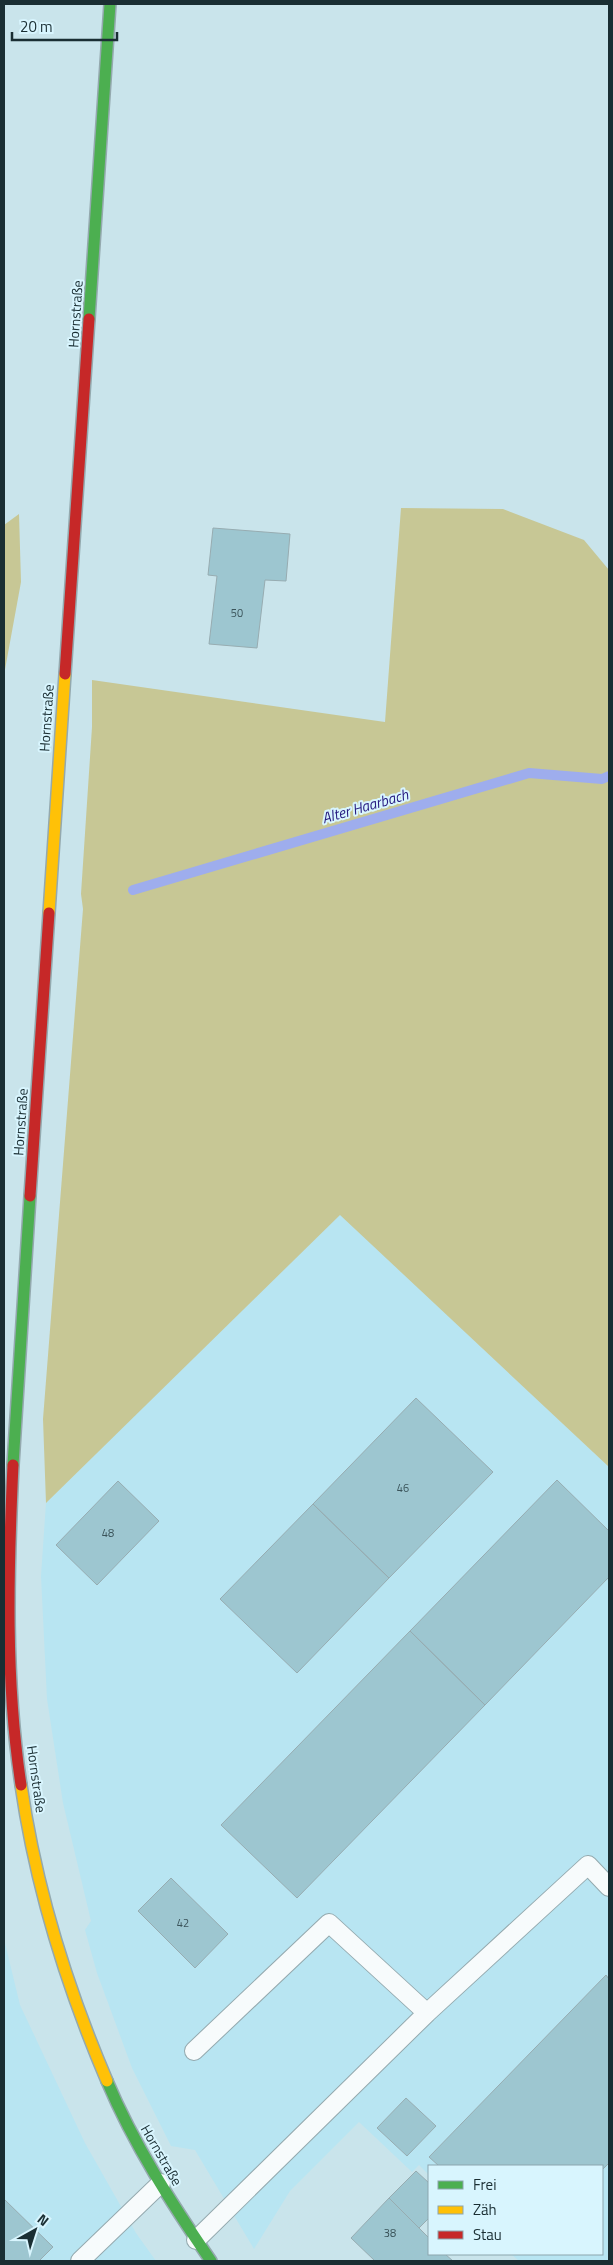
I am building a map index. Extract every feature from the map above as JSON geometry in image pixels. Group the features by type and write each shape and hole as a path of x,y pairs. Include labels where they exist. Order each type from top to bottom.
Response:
{"street":[{"name":"Hornstraße","path":"110,4 6,1553 18,1766 35,1863 63,1968 92,2049 128,2124 161,2183 211,2261"}],"lane":[{"path":"196,2240 427,2013 588,1865 609,1887"},
{"path":"194,2051 329,1923 427,2013"},
{"path":"80,2261 161,2183"}],"shaded area":[{"path":"340,1214 609,1467 609,2261 519,2261 512,2255 603,2255 603,2165 428,2165 428,2174 419,2165 412,2172 359,2122 290,2191 254,2249 195,2150 171,2146 132,2068 97,1973 85,1930 91,1921 63,1803 47,1699 41,1576 46,1503"},
{"path":"4,1939 20,2005 85,2143 136,2233 156,2261 4,2261"}],"green space":[{"path":"401,508 503,509 584,540 609,570 609,1467 340,1215 46,1503 43,1419 83,909 81,894 92,727 92,680 385,722"},
{"path":"19,514 21,582 4,675 4,525"}],"building":[{"path":"213,528 290,534 286,581 265,580 257,648 209,644 217,576 208,575"},
{"path":"416,1398 493,1472 389,1578 313,1504"},
{"path":"557,1480 609,1531 609,1577 485,1705 410,1631"},
{"path":"118,1481 159,1521 97,1585 56,1545"},
{"path":"313,1504 389,1578 297,1673 220,1599"},
{"path":"410,1631 485,1705 297,1898 221,1825"},
{"path":"171,1878 228,1934 195,1968 138,1911"},
{"path":"606,1975 609,1979 609,2163 603,2169 603,2165 438,2165 429,2157"},
{"path":"406,2098 436,2126 407,2156 377,2128"},
{"path":"416,2171 428,2182 428,2219 419,2228 389,2198"},
{"path":"389,2198 428,2237 428,2255 446,2255 453,2261 375,2261 351,2238"},
{"path":"4,2199 53,2247 39,2261 4,2261"}],"waterway":[{"name":"Alter Haarbach","path":"133,890 529,773 602,779 609,776"}],"traffic: fast":[{"path":"89,319 110,4"},
{"path":"13,1465 30,1196"},
{"path":"107,2081 129,2128 154,2174 211,2261"}],"traffic: slow":[{"path":"49,913 65,674"},
{"path":"21,1785 35,1862 54,1936 78,2009 107,2081"}],"traffic: jam":[{"path":"65,674 89,319"},
{"path":"30,1196 49,913"},
{"path":"13,1465 9,1626 12,1706 21,1785"}]}
